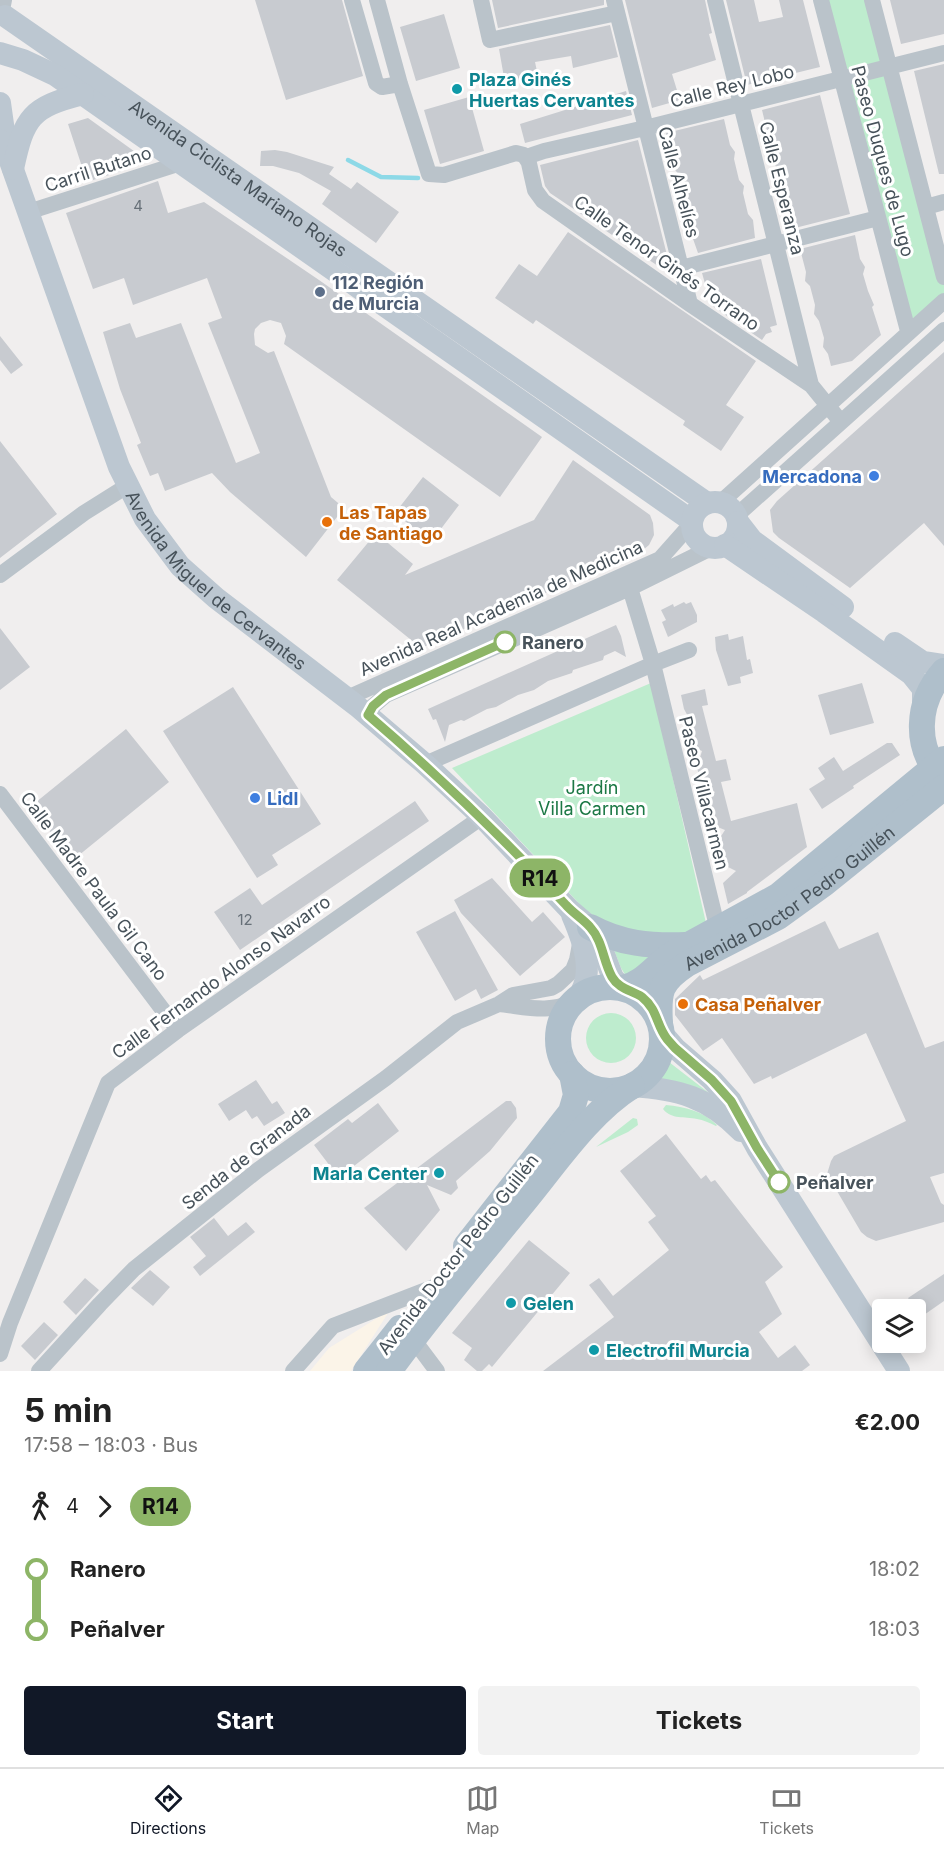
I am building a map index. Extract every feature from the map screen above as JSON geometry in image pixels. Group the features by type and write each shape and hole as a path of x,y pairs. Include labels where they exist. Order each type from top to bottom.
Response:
{"main road":[{"name":"Avenida Ciclista Mariano Rojas","path":"3,11 726,510 752,540 917,659 930,664 944,665"},
{"name":"Avenida Ciclista Mariano Rojas","path":"0,53 23,60 55,75 692,522"},
{"path":"7,154 18,146 32,116 43,107 83,94"},
{"name":"Avenida Miguel de Cervantes","path":"0,103 7,154 127,486 157,537 188,574 231,610 368,715 482,817 569,909 585,932 600,944 612,978 623,988"},
{"path":"719,546 736,536 726,510 697,510 692,529 702,543 719,546 825,612 911,674 923,689 922,736 928,757 941,773"},
{"path":"922,714 929,691 944,671"},
{"name":"Avenida Doctor Pedro Guillén","path":"623,988 639,982 663,959 778,896 856,832 941,773"},
{"name":"Avenida Doctor Pedro Guillén","path":"661,1028 660,994 666,980 687,964 778,917 825,883 941,773"},
{"path":"688,945 638,945 585,932 587,982 562,1020 558,1043 565,1065 572,1074 590,1087 600,1090 616,1090 632,1086 670,1090 695,1097 728,1118 757,1148"},
{"path":"575,1000 592,990 613,987 633,992 650,1005 661,1028 675,1048 727,1096 757,1148 899,1371"},
{"path":"632,1086 647,1075 658,1060 662,1042 661,1028"},
{"name":"Avenida Doctor Pedro Guillén","path":"366,1371 571,1112 576,1095 572,1074"},
{"name":"Avenida Doctor Pedro Guillén","path":"389,1371 588,1125 611,1100 632,1086"}],"street":[{"path":"352,0 376,83 382,87 400,84 377,0"},
{"path":"481,0 490,40 615,6"},
{"name":"Calle Esperanza","path":"716,0 811,385"},
{"name":"Paseo Duques de Lugo","path":"821,0 908,331"},
{"name":"Paseo Duques de Lugo","path":"872,0 944,277"},
{"name":"Calle Alhelíes","path":"615,6 690,304"},
{"name":"Calle Rey Lobo","path":"400,84 427,172 431,176 444,175 516,153 529,158 944,53"},
{"name":"Calle Tenor Ginés Torrano","path":"529,158 535,190 543,201 811,385"},
{"name":"Carril Butano","path":"28,212 181,163"},
{"path":"926,207 944,202"},
{"path":"681,268 878,218"},
{"path":"726,510 828,404 944,301"},
{"path":"908,331 938,335"},
{"path":"726,510 841,422 938,335"},
{"path":"811,385 841,422"},
{"path":"0,574 84,513 127,486"},
{"name":"Avenida Real Academia de Medicina","path":"347,698 660,559 692,522"},
{"name":"Avenida Real Academia de Medicina","path":"368,715 373,706 386,695 630,588 719,546"},
{"name":"Paseo Villacarmen","path":"630,588 652,664 718,930"},
{"path":"425,764 652,664 689,650"},
{"name":"Calle Madre Paula Gil Cano","path":"0,794 178,1030"},
{"name":"Calle Fernando Alonso Navarro","path":"0,1354 5,1326 108,1083 178,1030 482,817"},
{"name":"Senda de Granada","path":"39,1371 134,1269 258,1170 386,1078 457,1022 499,1004 513,995 551,988 566,979 573,970 585,932"},
{"path":"499,1004 544,1010 555,1009 575,1000"},
{"path":"293,1371 333,1326 434,1287"},
{"path":"413,1339 437,1371"}],"shaded area":[{"path":"390,1310 351,1371 310,1371 329,1348"}],"green space":[{"path":"821,0 872,0 944,277 944,301 908,331"},
{"name":"Jardín Villa Carmen","path":"651,683 706,923 687,934 637,937 587,912 452,768"},
{"path":"614,950 658,951 629,981"},
{"path":"606,1013 616,1013 629,1020 636,1033 636,1043 629,1056 616,1063 606,1063 597,1059 590,1052 586,1043 586,1033 590,1024 597,1017"},
{"path":"669,1062 718,1100 659,1082"},
{"path":"666,1105 693,1110 706,1116 717,1125 699,1119 670,1115 663,1109"},
{"path":"633,1118 637,1119 638,1125 596,1147"}],"building":[{"path":"255,0 342,0 363,76 286,100"},
{"path":"492,0 604,0 604,5 498,28"},
{"path":"625,0 705,0 712,33 709,34 716,60 672,74 680,100 652,108"},
{"path":"726,0 754,0 759,22 783,17 779,0 803,0 820,67 747,85"},
{"path":"890,0 944,0 944,34 901,44"},
{"path":"444,14 460,68 416,81 400,27"},
{"path":"610,25 618,57 573,68 571,56 535,62 538,76 505,83 499,49"},
{"path":"944,64 944,174 939,174 914,71"},
{"path":"626,91 632,115 525,143 520,124"},
{"path":"820,95 850,214 791,229 762,110"},
{"path":"469,97 484,151 440,164 424,110"},
{"path":"88,118 138,154 118,161 122,171 93,180 89,171 84,173 68,124"},
{"path":"724,119 730,145 735,152 734,159 739,180 744,186 743,193 748,214 753,220 755,238 698,253 687,208 683,202 678,174 673,164 679,146 670,147 666,133"},
{"path":"638,140 669,263 658,266 550,193 545,186 540,165"},
{"path":"275,150 334,167 329,174 351,189 357,182 399,212 376,243 322,204 331,191 299,173 273,166 260,166 261,151"},
{"path":"158,181 168,213 204,202 542,437 500,497 284,344 286,336 281,323 270,320 261,323 255,329 255,345 268,353 274,351 331,497 344,508 306,557 230,492 212,473 165,491 158,473 150,476 137,445 141,443 120,389 103,332 130,323 136,338 181,323 236,463 260,453 208,323 222,318 207,278 133,305 124,278 93,289 66,213"},
{"path":"568,232 756,361 726,405 744,417 721,451 683,425 685,421 536,320 533,324 495,298 519,264 537,276"},
{"path":"855,235 860,259 865,267 863,274 881,335 852,361 831,366 828,354 823,347 824,338 819,321 814,314 815,305 810,286 805,281 806,272 800,249"},
{"path":"761,259 777,325 770,327 772,332 766,334 762,340 711,305 702,273"},
{"path":"0,336 23,365 11,374 0,360"},
{"name":"Mercadona","path":"944,352 944,546 924,523 850,588 779,538 773,532 770,510 777,501"},
{"path":"0,441 57,514 0,558"},
{"path":"573,460 650,515 654,535 649,545 643,550 421,648 337,580 376,533 413,564 405,575 534,520"},
{"path":"423,477 459,505 431,542 395,513"},
{"path":"684,602 686,604 691,602 697,615 697,622 668,637 662,622 666,620 661,610"},
{"path":"616,625 626,657 615,651 604,656 603,660 573,670 572,673 548,681 496,707 449,725 445,742 436,719 433,720 428,709"},
{"path":"0,628 30,667 0,690"},
{"path":"728,634 729,640 743,636 747,660 750,659 753,673 740,677 741,683 728,686 716,650 715,637"},
{"path":"862,683 874,723 830,735 818,695"},
{"name":"Lidl","path":"233,687 321,824 272,855 278,865 257,878 163,731"},
{"path":"705,689 708,705 702,706 716,761 726,759 731,780 721,782 731,821 797,803 807,847 747,893 728,904 723,883 736,871 720,863 716,844 725,830 710,824 706,806 715,792 701,785 697,767 702,751 692,747 688,729 691,722 684,709 681,695"},
{"path":"126,729 169,782 73,860 30,807"},
{"path":"887,743 892,743 900,755 822,809 809,789 825,779 818,768 834,757 843,771"},
{"path":"415,801 429,821 240,950 214,912 250,888 262,905"},
{"path":"492,878 532,922 543,912 565,937 520,976 461,913 454,900"},
{"path":"455,911 498,990 481,999 476,989 455,1001 416,932"},
{"path":"825,921 839,949 878,932 925,1048 944,1041 944,1173 930,1177 944,1205 944,1222 876,1241 861,1232 827,1174 834,1156 906,1121 866,1033 772,1079 771,1076 754,1084 722,1038 703,1051 675,1015 675,999 700,975 703,980"},
{"path":"256,1080 272,1104 277,1101 285,1113 264,1126 257,1116 252,1119 246,1110 229,1121 218,1104"},
{"name":"Marla Center","path":"506,1101 511,1101 516,1108 517,1118 490,1151 456,1181 458,1188 451,1195 427,1185 440,1210 406,1251 364,1208"},
{"path":"378,1103 399,1131 336,1180 327,1169 330,1166 314,1145 348,1119 352,1123"},
{"path":"666,1134 701,1179 706,1175 711,1182 715,1180 783,1267 765,1282 782,1314 759,1332 778,1358 795,1345 810,1365 802,1371 543,1371 614,1317 589,1285 599,1278 613,1296 669,1250 648,1222 656,1216 620,1171"},
{"path":"214,1218 228,1236 246,1222 255,1232 200,1276 193,1267 206,1256 190,1237"},
{"name":"Gelen","path":"529,1240 570,1273 492,1367 489,1364 482,1371 477,1371 464,1360 472,1348 452,1333"},
{"path":"150,1270 170,1287 153,1306 131,1288"},
{"path":"944,1274 944,1301 926,1314 926,1299 908,1298"},
{"path":"85,1278 99,1290 76,1315 63,1302"},
{"path":"44,1322 58,1335 35,1360 21,1346"}],"waterway":[{"path":"348,160 381,177 418,178"}],"bus line":[{"name":"R14","path":"505,642 386,695 373,706 368,715 482,817 569,909 590,927 597,936 612,978 650,1005 667,1039 723,1090 779,1182"}],"place":[{"name":"Plaza Ginés Huertas Cervantes","path":"457,89"},
{"name":"112 Región de Murcia","path":"320,292"},
{"name":"Mercadona","path":"874,476"},
{"name":"Las Tapas de Santiago","path":"327,522"},
{"name":"Ranero","path":"505,642"},
{"name":"Lidl","path":"255,798"},
{"name":"Casa Peñalver","path":"683,1004"},
{"name":"Marla Center","path":"439,1173"},
{"name":"Peñalver","path":"779,1182"},
{"name":"Gelen","path":"511,1303"},
{"name":"Electrofil Murcia","path":"594,1350"}]}
